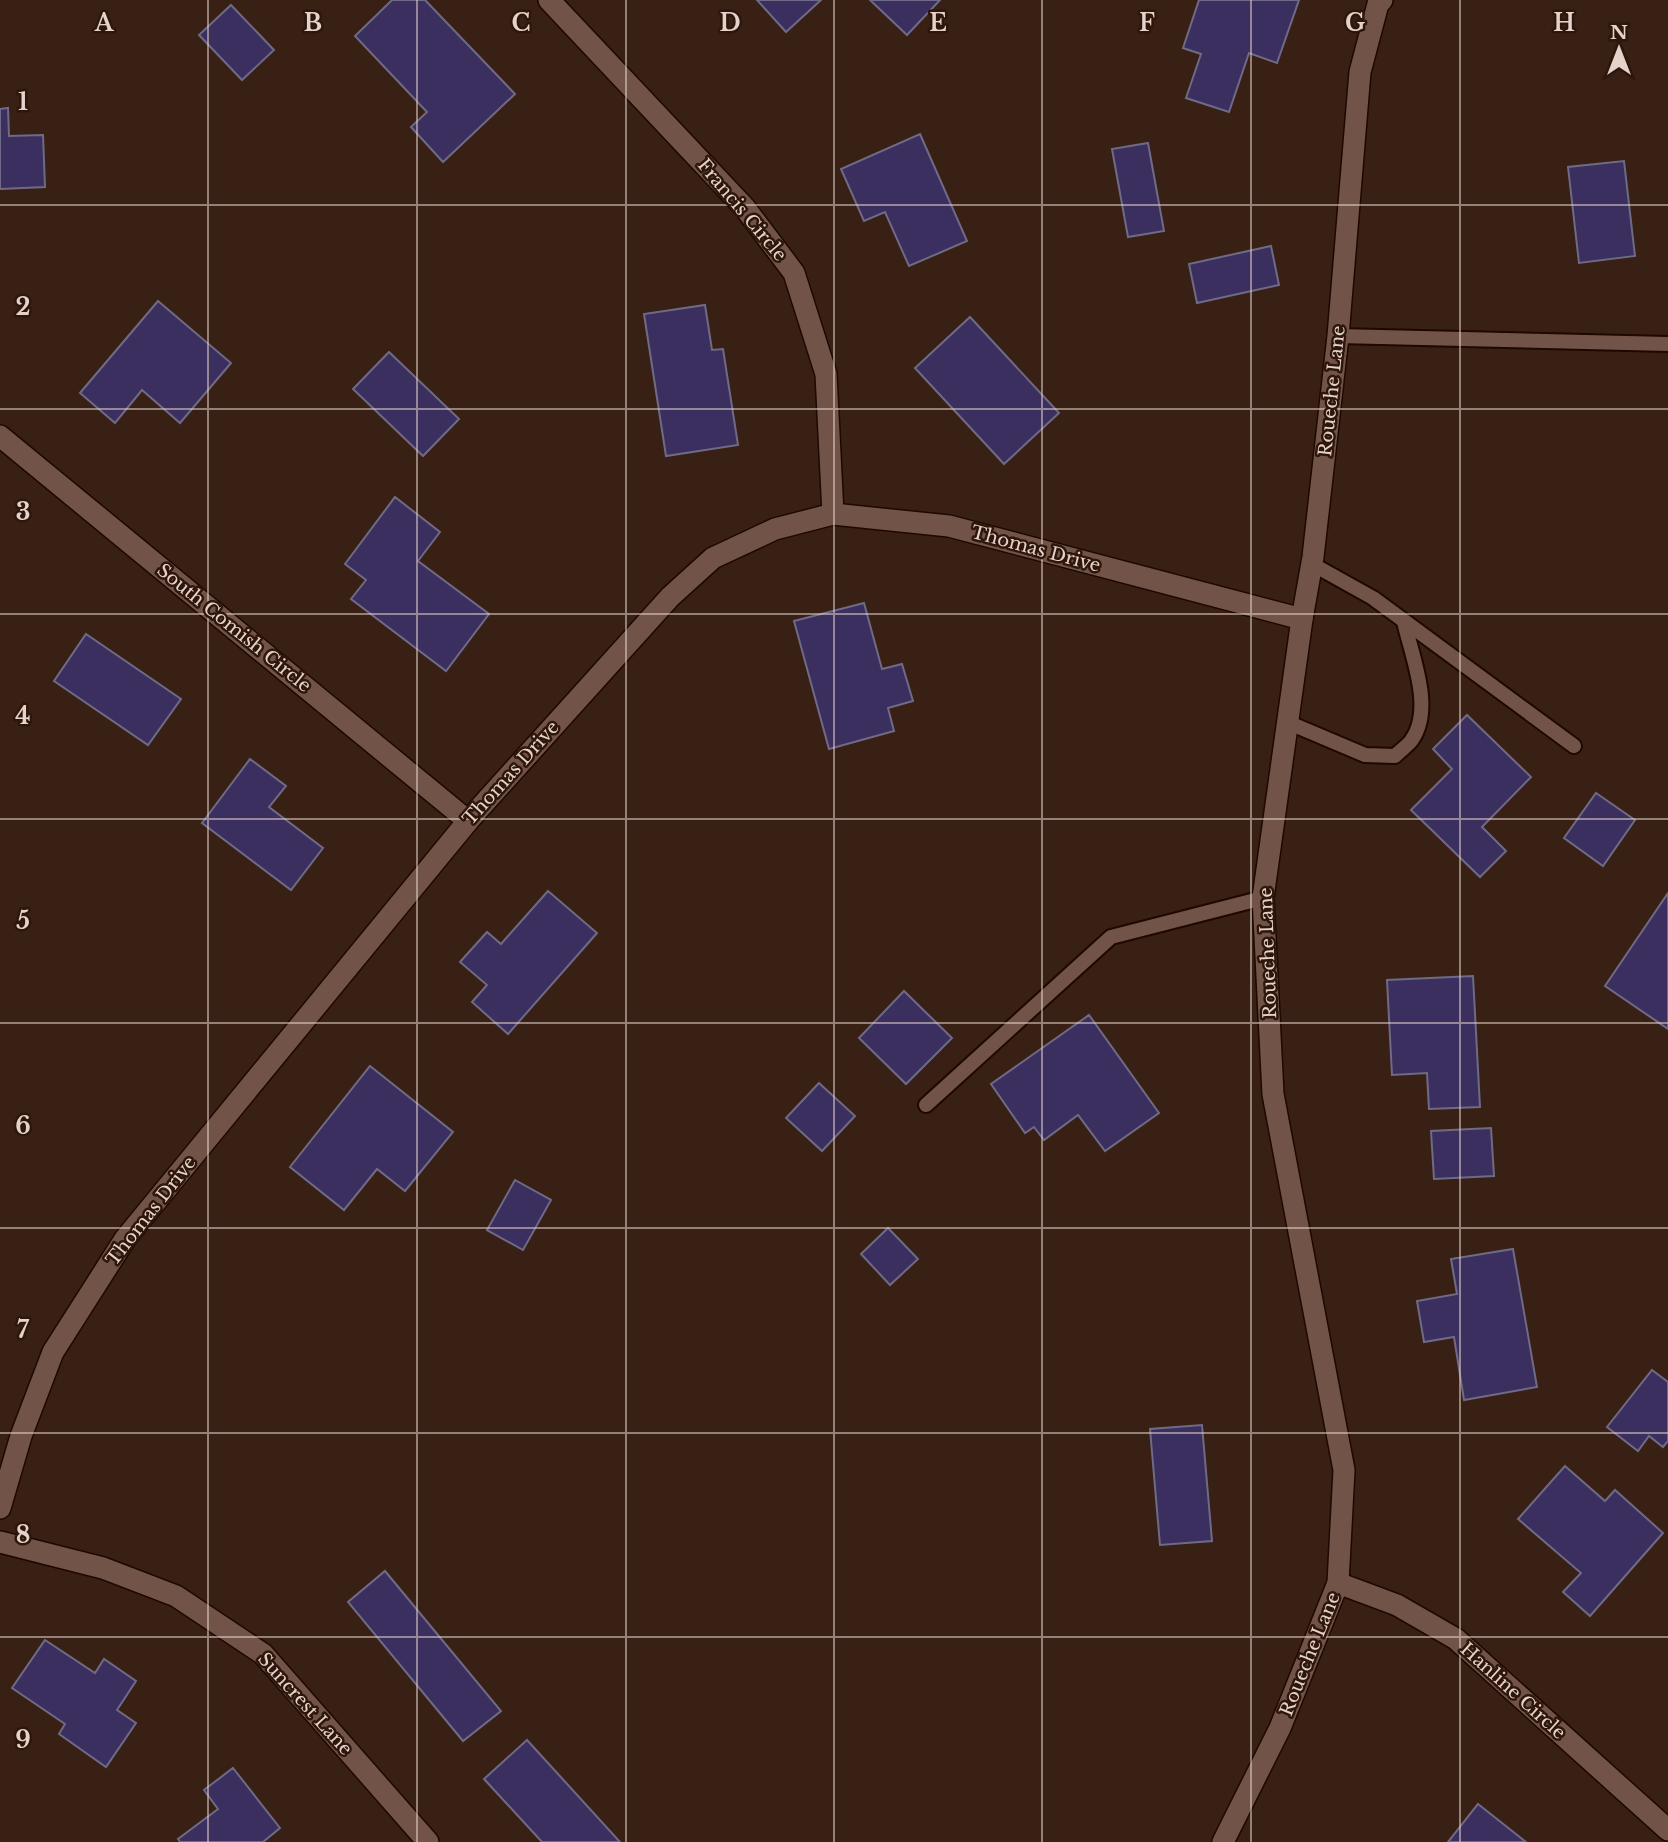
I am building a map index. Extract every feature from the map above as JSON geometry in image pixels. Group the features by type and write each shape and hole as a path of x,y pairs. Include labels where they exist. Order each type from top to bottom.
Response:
{"street":[{"name":"Francis Circle","path":"549,0 745,208 794,273 826,374 833,514"},
{"name":"Roueche Lane","path":"1223,1842 1280,1728 1338,1583 1344,1470 1273,1094 1263,898 1312,564 1338,336 1360,72 1378,4 1382,0"},
{"name":"South Comish Circle","path":"0,436 468,821"},
{"name":"Thomas Drive","path":"0,1508 21,1436 53,1352 125,1239 468,821 670,597 713,558 775,529 833,514 949,526 1302,619"},
{"name":"Suncrest Lane","path":"0,1542 103,1568 176,1596 262,1654 428,1842"},
{"name":"Hanline Circle","path":"1338,1583 1397,1605 1456,1639 1668,1829"}],"lane":[{"path":"1338,336 1668,344"},
{"path":"1312,564 1373,598 1574,746"},
{"path":"1287,722 1365,755 1395,756 1412,740 1418,728 1422,701 1420,681 1404,621"},
{"path":"926,1105 1111,937 1263,898"}],"building":[{"path":"392,0 425,0 515,94 443,162 411,127 427,112 355,36"},
{"path":"757,0 821,0 786,32"},
{"path":"870,0 940,0 907,35"},
{"path":"1199,0 1299,0 1277,63 1249,53 1229,112 1186,98 1201,54 1183,48"},
{"path":"231,5 274,50 242,80 199,35"},
{"path":"8,108 9,136 43,135 45,187 0,189 0,109"},
{"path":"920,134 967,241 909,266 885,212 864,221 841,169"},
{"path":"1148,143 1164,231 1128,237 1112,149"},
{"path":"1624,161 1635,256 1579,263 1568,167"},
{"path":"1271,246 1279,285 1197,303 1189,264"},
{"path":"158,301 231,363 180,423 142,390 115,423 80,393"},
{"path":"705,305 712,350 723,349 738,445 666,456 644,314"},
{"path":"970,317 1059,413 1004,464 915,368"},
{"path":"389,352 459,419 423,456 353,389"},
{"path":"395,497 440,532 418,561 489,614 446,671 351,599 366,580 345,564"},
{"path":"864,603 882,669 902,664 913,701 888,708 894,731 829,749 794,621"},
{"path":"86,634 181,699 148,745 54,681"},
{"path":"1467,715 1531,777 1482,827 1506,851 1480,877 1411,810 1452,769 1433,749"},
{"path":"250,759 286,786 269,807 323,848 291,890 202,823"},
{"path":"1596,793 1635,820 1603,866 1564,838"},
{"path":"548,891 597,933 508,1034 472,1002 487,985 460,962 487,932 501,944"},
{"path":"1668,893 1668,1029 1605,986"},
{"path":"1473,976 1480,1107 1429,1109 1427,1073 1392,1075 1387,980"},
{"path":"904,991 952,1038 906,1084 859,1038"},
{"path":"1089,1015 1159,1113 1105,1151 1078,1115 1044,1140 1034,1127 1025,1133 991,1084"},
{"path":"370,1066 453,1132 405,1191 377,1169 344,1210 290,1167"},
{"path":"819,1083 855,1116 822,1151 786,1118"},
{"path":"1491,1128 1494,1176 1434,1179 1431,1131"},
{"path":"515,1180 551,1200 523,1250 487,1230"},
{"path":"888,1228 918,1259 890,1285 861,1254"},
{"path":"1513,1249 1537,1387 1464,1400 1454,1337 1424,1342 1417,1301 1457,1294 1451,1259"},
{"path":"1652,1370 1668,1382 1668,1441 1663,1447 1649,1436 1638,1451 1607,1427"},
{"path":"1202,1425 1212,1541 1160,1545 1150,1429"},
{"path":"1565,1466 1605,1501 1615,1490 1663,1533 1590,1616 1563,1592 1581,1573 1518,1519"},
{"path":"385,1571 501,1711 463,1741 348,1602"},
{"path":"45,1640 95,1673 104,1659 136,1681 117,1710 136,1723 106,1767 59,1734 65,1724 12,1688"},
{"path":"527,1740 620,1842 542,1842 484,1779"},
{"path":"233,1768 280,1828 263,1842 180,1842 178,1839 218,1809 204,1790"},
{"path":"1478,1804 1526,1842 1448,1842"}]}
